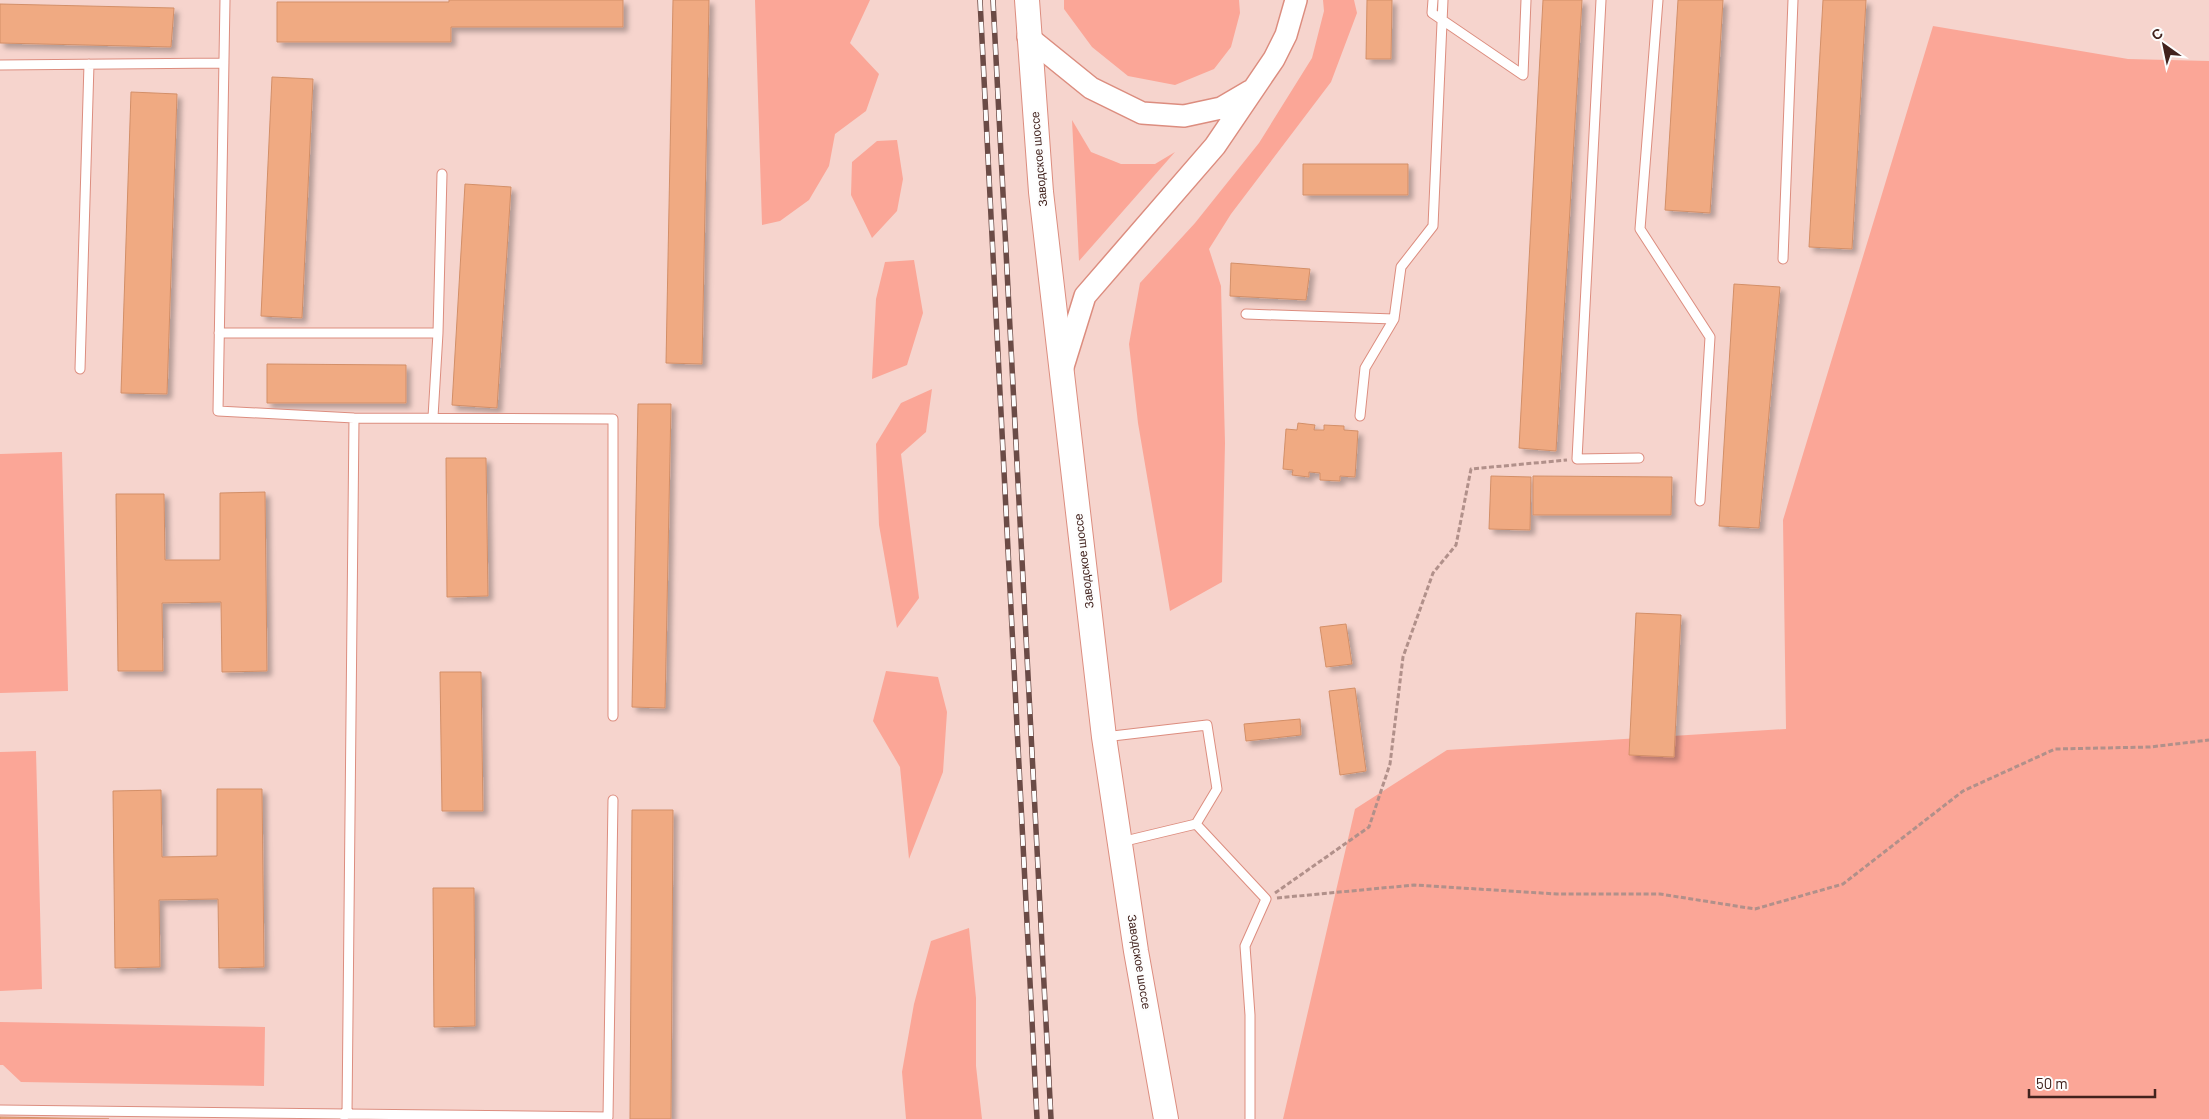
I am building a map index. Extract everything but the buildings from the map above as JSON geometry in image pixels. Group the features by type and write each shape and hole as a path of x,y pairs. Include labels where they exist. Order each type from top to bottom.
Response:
{"main road":[{"name":"Заводское шоссе","path":"1027,0 1028,37 1041,192 1104,737 1136,951 1166,1119"}],"street":[{"path":"1061,372 1085,296 1215,146 1274,59 1286,35 1296,0"},
{"path":"1028,37 1091,88 1142,113 1184,116 1194,114 1221,108 1255,88"}],"lane":[{"path":"225,0 218,412 354,418 613,419 613,716"},
{"path":"1433,0 1432,14 1523,75 1526,0"},
{"path":"1360,416 1365,368 1394,319 1401,267 1433,226 1443,0"},
{"path":"1601,0 1578,459 1639,458"},
{"path":"1658,0 1640,229 1710,337 1700,500"},
{"path":"1783,259 1793,0"},
{"path":"0,65 224,63"},
{"path":"80,369 89,64"},
{"path":"433,417 438,333 442,174"},
{"path":"1246,314 1394,319"},
{"path":"219,333 438,333"},
{"path":"343,1116 354,418"},
{"path":"1104,737 1207,725 1218,789 1196,824 1121,842"},
{"path":"0,1110 608,1118 613,800"},
{"path":"1196,824 1266,899 1246,946 1250,1015 1250,1119"}],"path":[{"path":"1266,899 1369,828 1390,764 1403,657 1433,573 1456,545 1471,469 1578,459"},
{"path":"1266,899 1414,885 1557,894 1660,894 1755,909 1842,884 1963,791 2055,749 2150,746 2209,740"}],"shaded area":[{"path":"755,0 870,0 850,43 879,74 866,111 835,134 829,166 809,200 780,221 762,225"},
{"path":"1064,0 1239,0 1240,13 1231,47 1214,69 1175,85 1128,76 1092,47 1064,9"},
{"path":"1323,0 1354,0 1357,13 1331,82 1231,214 1209,249 1221,286 1225,443 1222,582 1170,611 1138,423 1129,344 1140,283 1195,223 1259,143 1312,58 1324,11"},
{"path":"1933,26 2128,59 2209,61 2209,1119 1283,1119 1355,809 1447,750 1786,729 1783,520"},
{"path":"1072,120 1091,152 1121,164 1155,164 1175,152 1079,261"},
{"path":"897,140 903,179 897,211 872,238 851,195 852,162 877,141"},
{"path":"914,260 923,313 907,365 872,379 876,299 885,262"},
{"path":"932,389 926,432 901,454 919,598 897,628 879,525 876,444 901,403"},
{"path":"62,452 68,691 0,693 0,454"},
{"path":"886,671 938,677 947,712 943,772 909,859 900,767 873,721"},
{"path":"36,751 42,989 0,991 0,752"},
{"path":"969,928 976,998 976,1066 982,1119 906,1119 902,1072 914,1004 931,941"},
{"path":"0,1022 265,1027 264,1086 21,1082 3,1065 0,1065"}],"railway":[{"path":"980,0 1037,1119"},
{"path":"993,0 1051,1119"}]}
